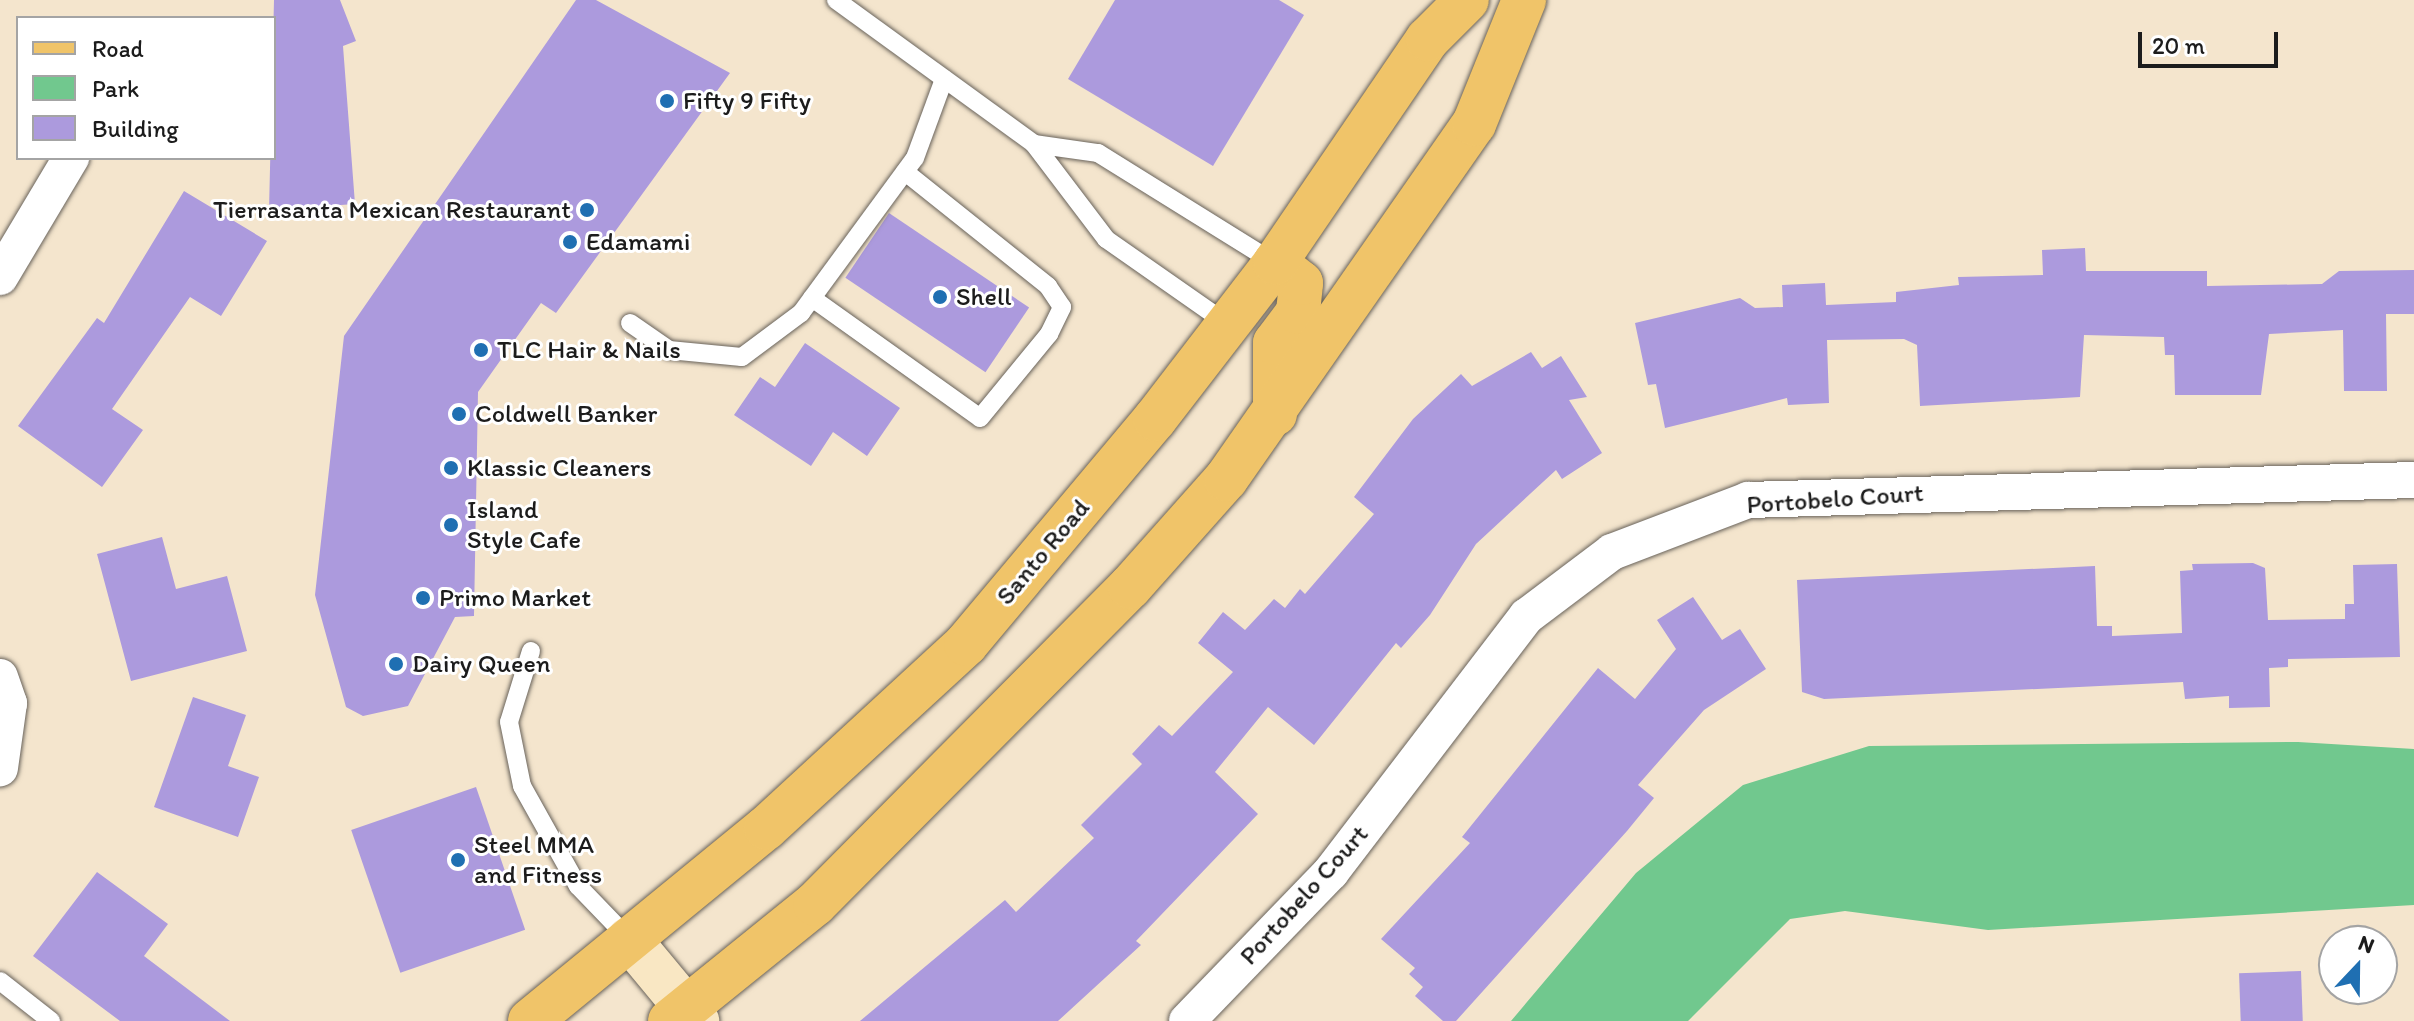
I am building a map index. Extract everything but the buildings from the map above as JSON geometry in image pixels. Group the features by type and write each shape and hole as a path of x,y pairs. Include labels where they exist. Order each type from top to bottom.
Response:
{"main road":[{"name":"Santo Road","path":"530,1021 766,828 966,644 1155,419 1275,263 1428,39 1467,0"},
{"path":"684,1017 815,904 996,724 1130,587 1275,414 1474,124 1524,0"},
{"path":"1275,263 1301,283 1298,312 1275,343 1275,414"}],"street":[{"path":"0,277 70,160"},
{"name":"Portobelo Court","path":"1187,1021 1331,872 1527,616 1612,552 1748,500 2414,480"},
{"path":"0,677 9,703 0,768"},
{"path":"629,939 684,1017"}],"lane":[{"path":"836,0 1034,144 1106,239 1226,323"},
{"path":"630,323 669,350 742,357 812,298 905,172 944,79"},
{"path":"1034,144 1098,153 1275,263"},
{"path":"812,298 980,418 1049,334 1062,307 1048,286 905,172"},
{"path":"531,651 509,722 522,786 578,886 629,939"},
{"path":"0,981 51,1021"}],"green space":[{"path":"2298,742 2414,749 2414,905 1988,930 1845,911 1790,919 1688,1021 1511,1021 1636,873 1743,785 1869,746"}],"place":[{"name":"Fifty 9 Fifty","path":"667,101"},
{"name":"Tierrasanta Mexican Restaurant","path":"587,210"},
{"name":"Edamami","path":"570,242"},
{"name":"Shell","path":"940,297"},
{"name":"TLC Hair & Nails","path":"481,350"},
{"name":"Coldwell Banker","path":"459,414"},
{"name":"Klassic Cleaners","path":"451,468"},
{"name":"Island Style Cafe","path":"451,525"},
{"name":"Primo Market","path":"423,598"},
{"name":"Dairy Queen","path":"396,664"},
{"name":"Steel MMA and Fitness","path":"458,860"}]}
